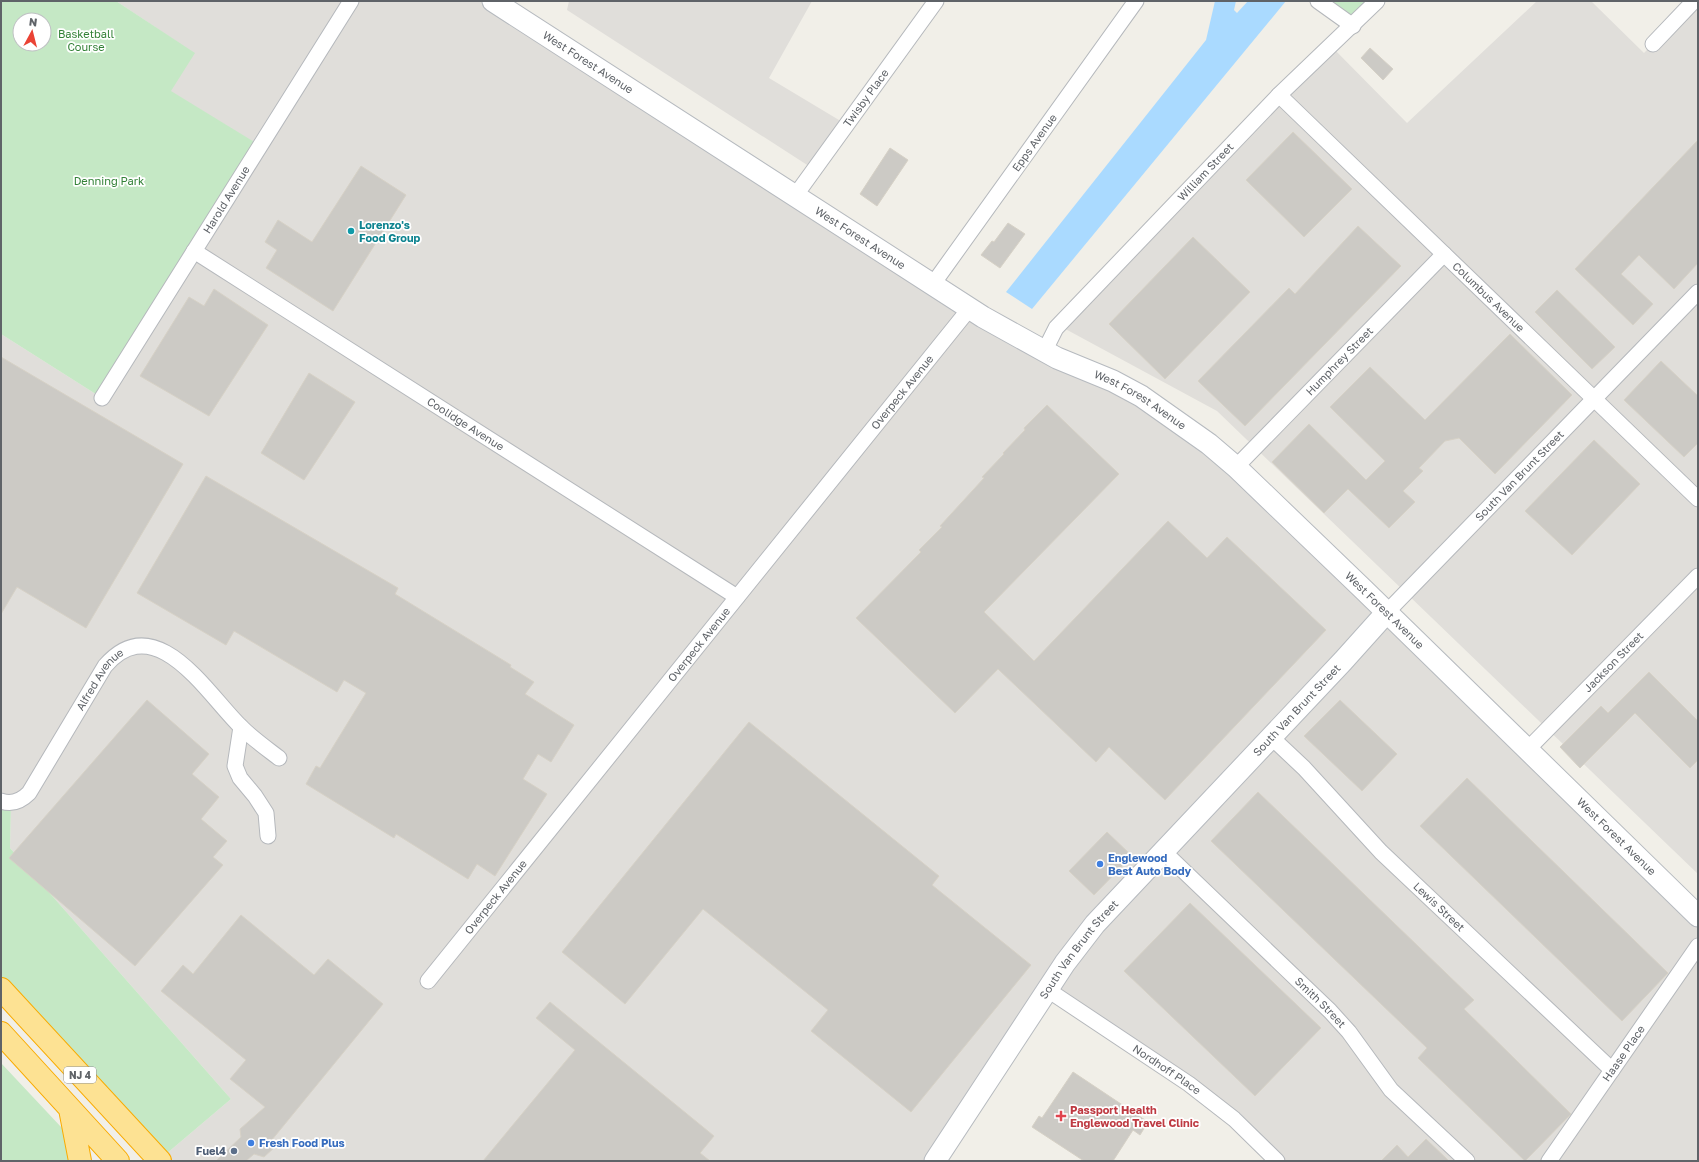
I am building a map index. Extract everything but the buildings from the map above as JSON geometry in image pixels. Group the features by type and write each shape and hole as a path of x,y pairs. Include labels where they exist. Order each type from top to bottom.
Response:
{"highway":[{"name":"NJ 4","path":"1,989 160,1161"},
{"name":"NJ 4","path":"1,1033 118,1161"},
{"path":"70,1109 80,1161"}],"street":[{"name":"Harold Avenue","path":"102,398 351,1"},
{"name":"West Forest Avenue","path":"493,1 976,312 1035,347 1113,381 1141,396 1193,432 1236,467 1528,749 1698,916"},
{"name":"Twisby Place","path":"795,196 936,1"},
{"name":"Epps Avenue","path":"933,284 1136,1"},
{"path":"1318,1 1353,26"},
{"name":"William Street","path":"1035,347 1056,328 1279,96 1353,26 1377,1"},
{"path":"1653,44 1694,1"},
{"name":"Columbus Avenue","path":"1279,96 1698,499"},
{"name":"Coolidge Avenue","path":"194,251 737,598"},
{"name":"Humphrey Street","path":"1236,467 1444,254"},
{"name":"South Van Brunt Street","path":"935,1161 1072,954 1095,924 1387,612 1698,292"},
{"name":"Overpeck Avenue","path":"428,981 737,598 976,312"},
{"name":"Jackson Street","path":"1528,749 1698,576"},
{"name":"Alfred Avenue","path":"1,801 11,803 20,800 29,793 105,666 114,657 125,650 142,646 158,648 174,657 241,727 278,758"},
{"path":"241,727 235,766 240,778 255,796 266,813 268,836"},
{"name":"Lewis Street","path":"1271,737 1304,768 1381,852 1612,1070"},
{"name":"Smith Street","path":"1164,852 1330,1011 1349,1032 1391,1090 1467,1161"},
{"name":"Haase Place","path":"1549,1161 1698,946"},
{"name":"Nordhoff Place","path":"1048,990 1190,1084 1234,1119 1277,1161"}],"shaded area":[{"path":"116,1 493,1 970,308 1155,404 1698,916 1698,1161 1277,1161 1234,1119 1048,990 935,1161 160,1161 159,1160 231,1099 10,848 11,803 1,801 1,334 102,398 260,146 170,91 194,53"},
{"path":"569,1 812,1 769,78 849,126 818,172 567,10"},
{"path":"1537,1 1591,1 1644,53 1695,1 1698,1 1698,874 1217,411 1058,325 1330,45 1407,123"}],"green space":[{"name":"Denning Park","path":"1,1 116,1 195,53 171,91 261,146 102,398 1,334"},
{"path":"1318,1 1374,1 1351,24"},
{"path":"1,801 11,803 10,848 231,1099 159,1160 1,989"},
{"path":"1,1063 62,1128 76,1161 1,1161"}],"water":[{"path":"1215,1 1236,1 1234,10 1237,13 1248,1 1286,1 1032,309 1006,292 1206,40"}],"place":[{"name":"Lorenzo's Food Group","path":"351,231"},
{"name":"Englewood Best Auto Body","path":"1100,864"},
{"name":"Passport Health Englewood Travel Clinic","path":"1061,1116"},
{"name":"Fresh Food Plus","path":"251,1143"},
{"name":"Fuel4","path":"234,1151"}],"park label":[{"name":"Basketball Course","path":"86,40"}]}
